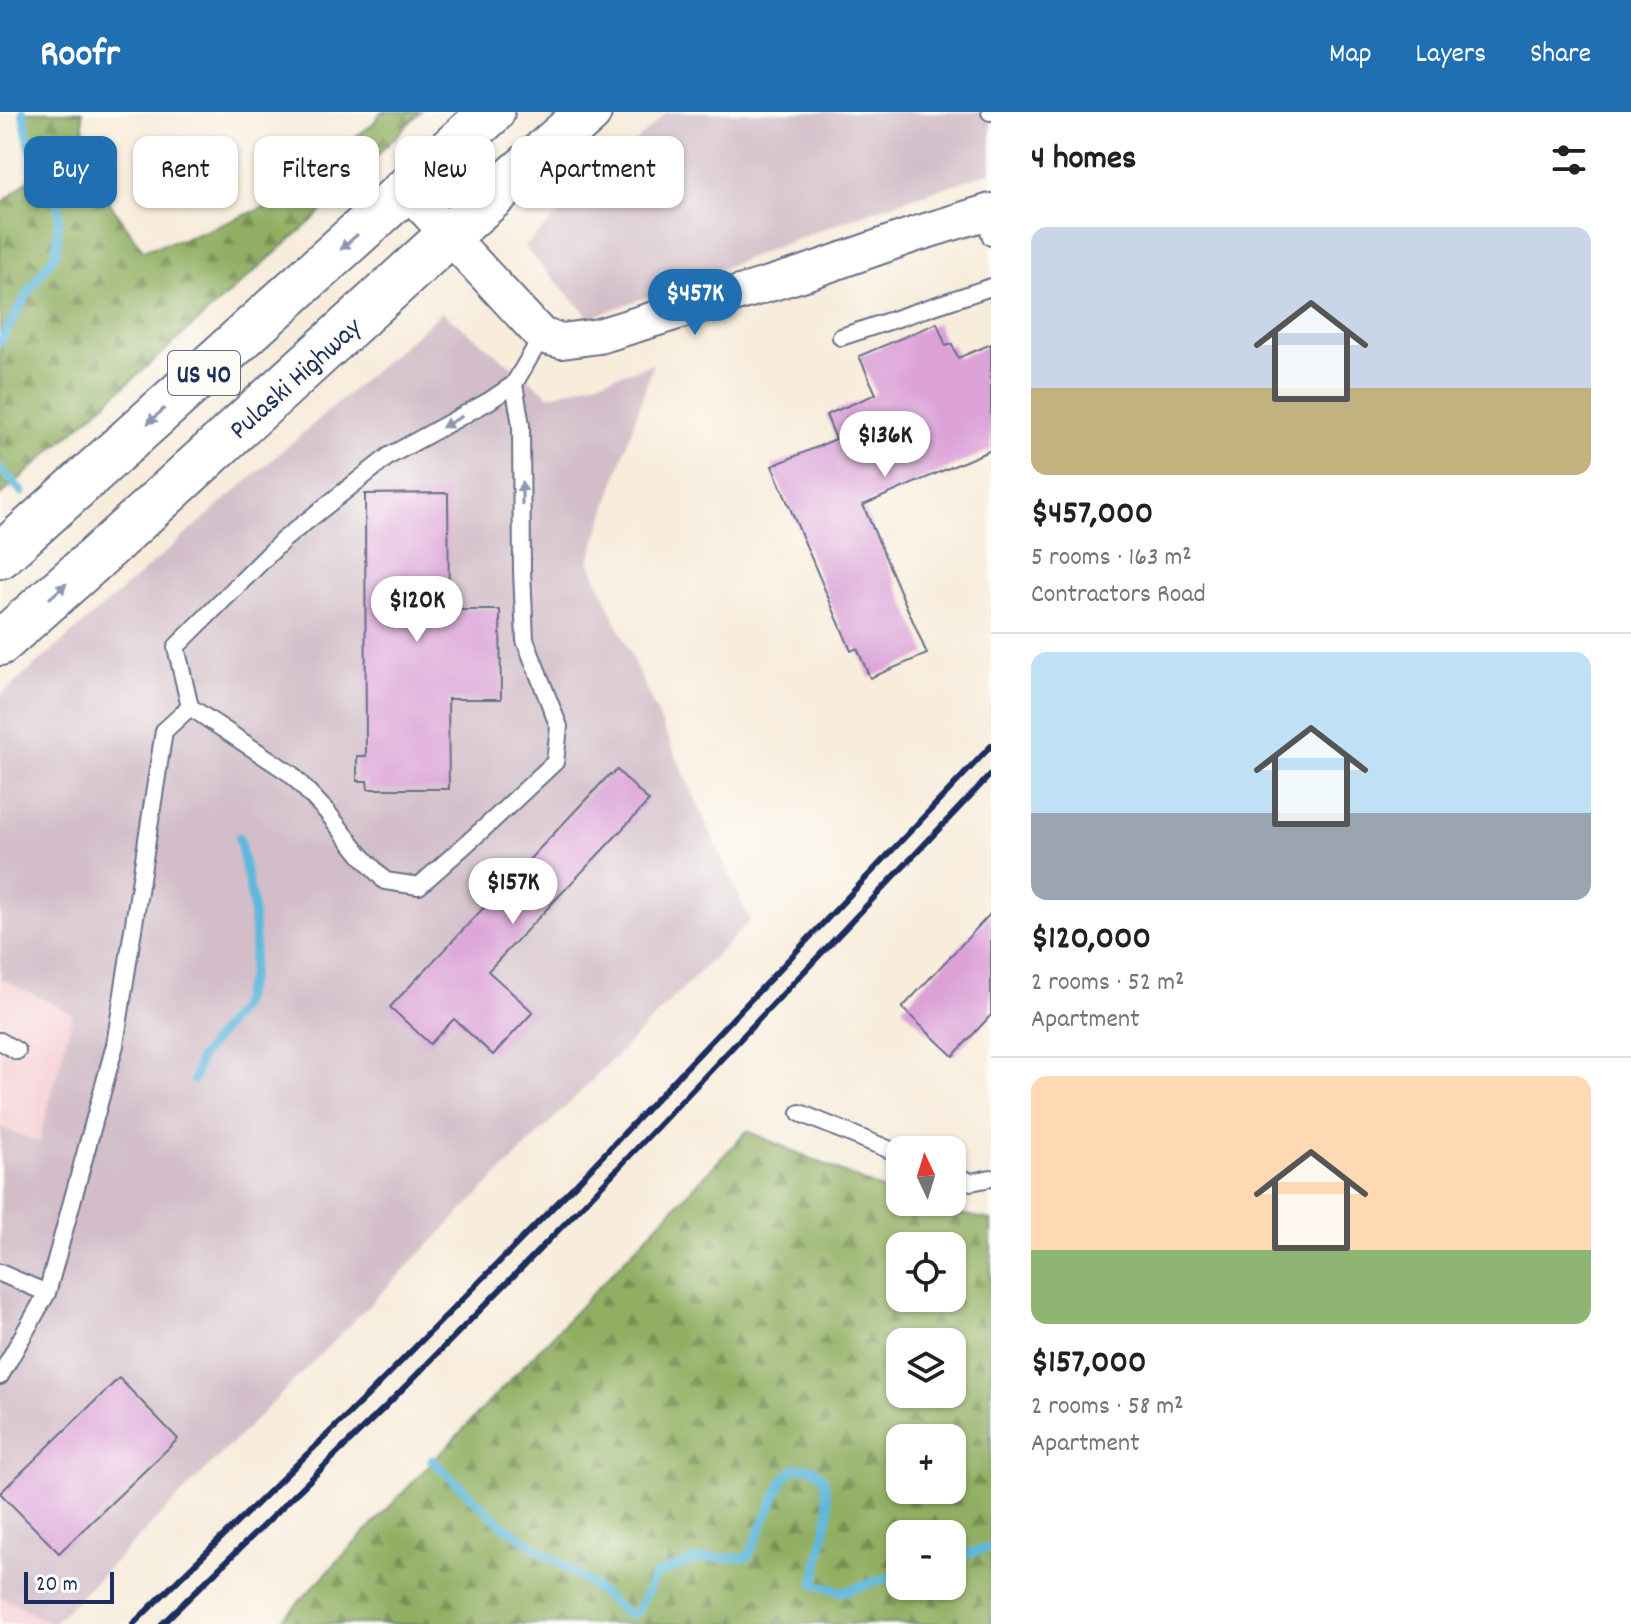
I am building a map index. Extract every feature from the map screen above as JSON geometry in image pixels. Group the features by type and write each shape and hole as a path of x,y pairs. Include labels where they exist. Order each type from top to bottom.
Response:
{"highway":[{"name":"US 40","path":"466,136 492,112"},
{"name":"Pulaski Highway","path":"0,643 589,112"},
{"name":"US 40","path":"0,556 395,201"}],"street":[{"path":"424,208 542,336 562,341 599,336 805,273 913,235 989,220"}],"lane":[{"path":"841,337 991,287"},
{"path":"514,384 521,425 525,640 559,727 555,762 419,886 385,881 291,774 190,707 176,647 283,540 389,456 514,384 542,336"},
{"path":"0,1376 47,1293 115,1045 164,731 190,707"},
{"path":"0,1041 17,1051"},
{"path":"800,1113 886,1148"},
{"path":"966,1180 971,1182 991,1178"},
{"path":"0,1273 47,1293"}],"shaded area":[{"path":"667,112 991,112 991,172 874,210 590,318 524,247 565,208 684,208 684,136 642,136"},
{"path":"442,312 550,396 653,364 589,561 750,921 50,1624 0,1596 0,1127 39,1142 73,1014 0,978 0,696"},
{"path":"0,978 74,1014 39,1142 0,1127"},
{"path":"0,1596 50,1624 0,1624"}],"green space":[{"path":"24,112 82,112 84,136 32,136"},
{"path":"381,112 420,112 379,153 379,136 356,136 372,125"},
{"path":"24,184 24,208 113,208 143,250 193,236 263,208 325,208 0,496 0,205"},
{"path":"747,1131 886,1191 886,1216 966,1215 991,1220 991,1624 278,1624"}],"building":[{"path":"937,323 946,346 952,344 958,358 991,344 991,450 863,505 927,654 870,678 857,648 851,651 772,466 836,439 826,415 876,394 859,356"},
{"path":"448,493 449,610 500,610 501,699 448,699 449,789 368,789 367,781 357,781 357,756 366,756 365,494"},
{"path":"617,770 649,801 488,971 533,1012 493,1055 454,1019 430,1044 390,1007"},
{"path":"991,913 991,1015 953,1056 902,1008"},
{"path":"119,1378 178,1439 59,1553 0,1493"}],"waterway":[{"path":"0,342 31,288 56,253 59,213 53,181 30,147 23,112"},
{"path":"0,468 22,492"},
{"path":"194,1080 200,1058 240,1008 251,976 255,944 253,905 239,837"},
{"path":"432,1460 500,1523 586,1581 627,1614 637,1612 655,1575 697,1559 748,1557 784,1478 796,1468 812,1468 824,1479 829,1511 814,1584 842,1592 886,1578"},
{"path":"966,1554 991,1547"}],"railway":[{"path":"133,1624 371,1392 574,1186 991,746"},
{"path":"162,1624 385,1407 587,1201 991,774"}]}
